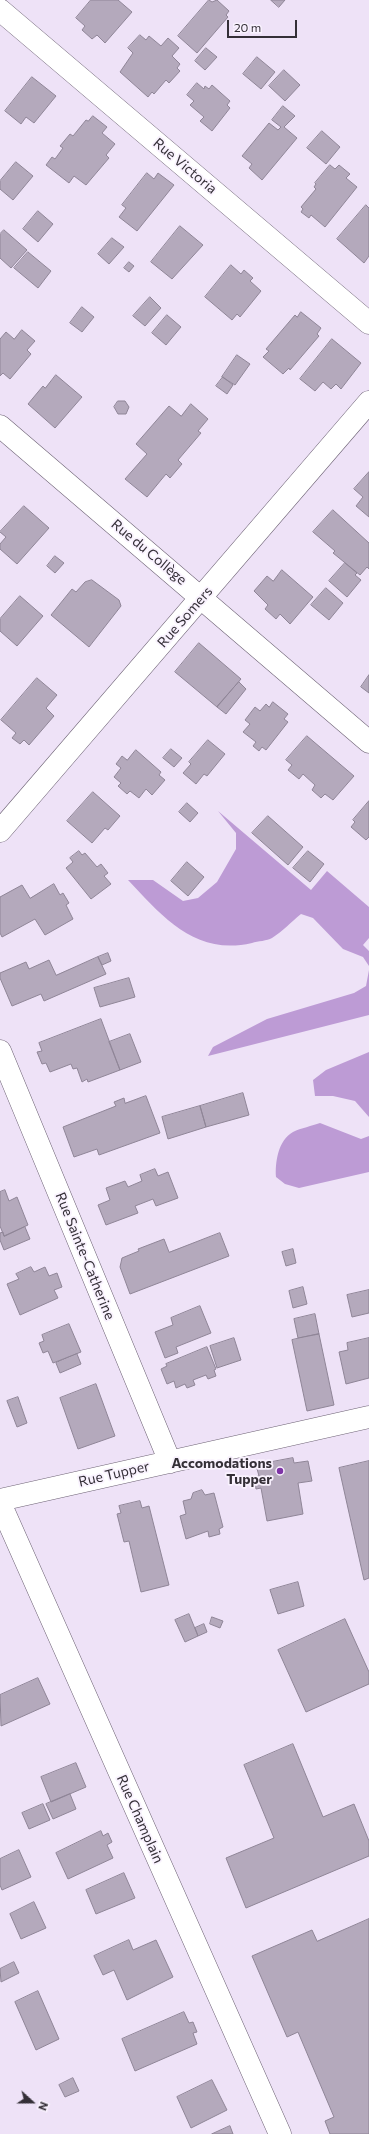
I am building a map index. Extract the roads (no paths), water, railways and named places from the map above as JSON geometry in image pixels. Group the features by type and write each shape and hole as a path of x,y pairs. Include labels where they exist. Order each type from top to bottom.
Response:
{"street":[{"name":"Rue Victoria","path":"0,10 369,323"},
{"name":"Rue Somers","path":"0,830 369,402"},
{"name":"Rue du Collège","path":"0,426 202,597 369,742"},
{"name":"Rue Sainte-Catherine","path":"0,1050 170,1462"},
{"name":"Rue Tupper","path":"0,1500 369,1417"},
{"name":"Rue Champlain","path":"0,1503 280,2134"}],"place":[{"name":"Accomodations Tupper","path":"280,1471"}]}
